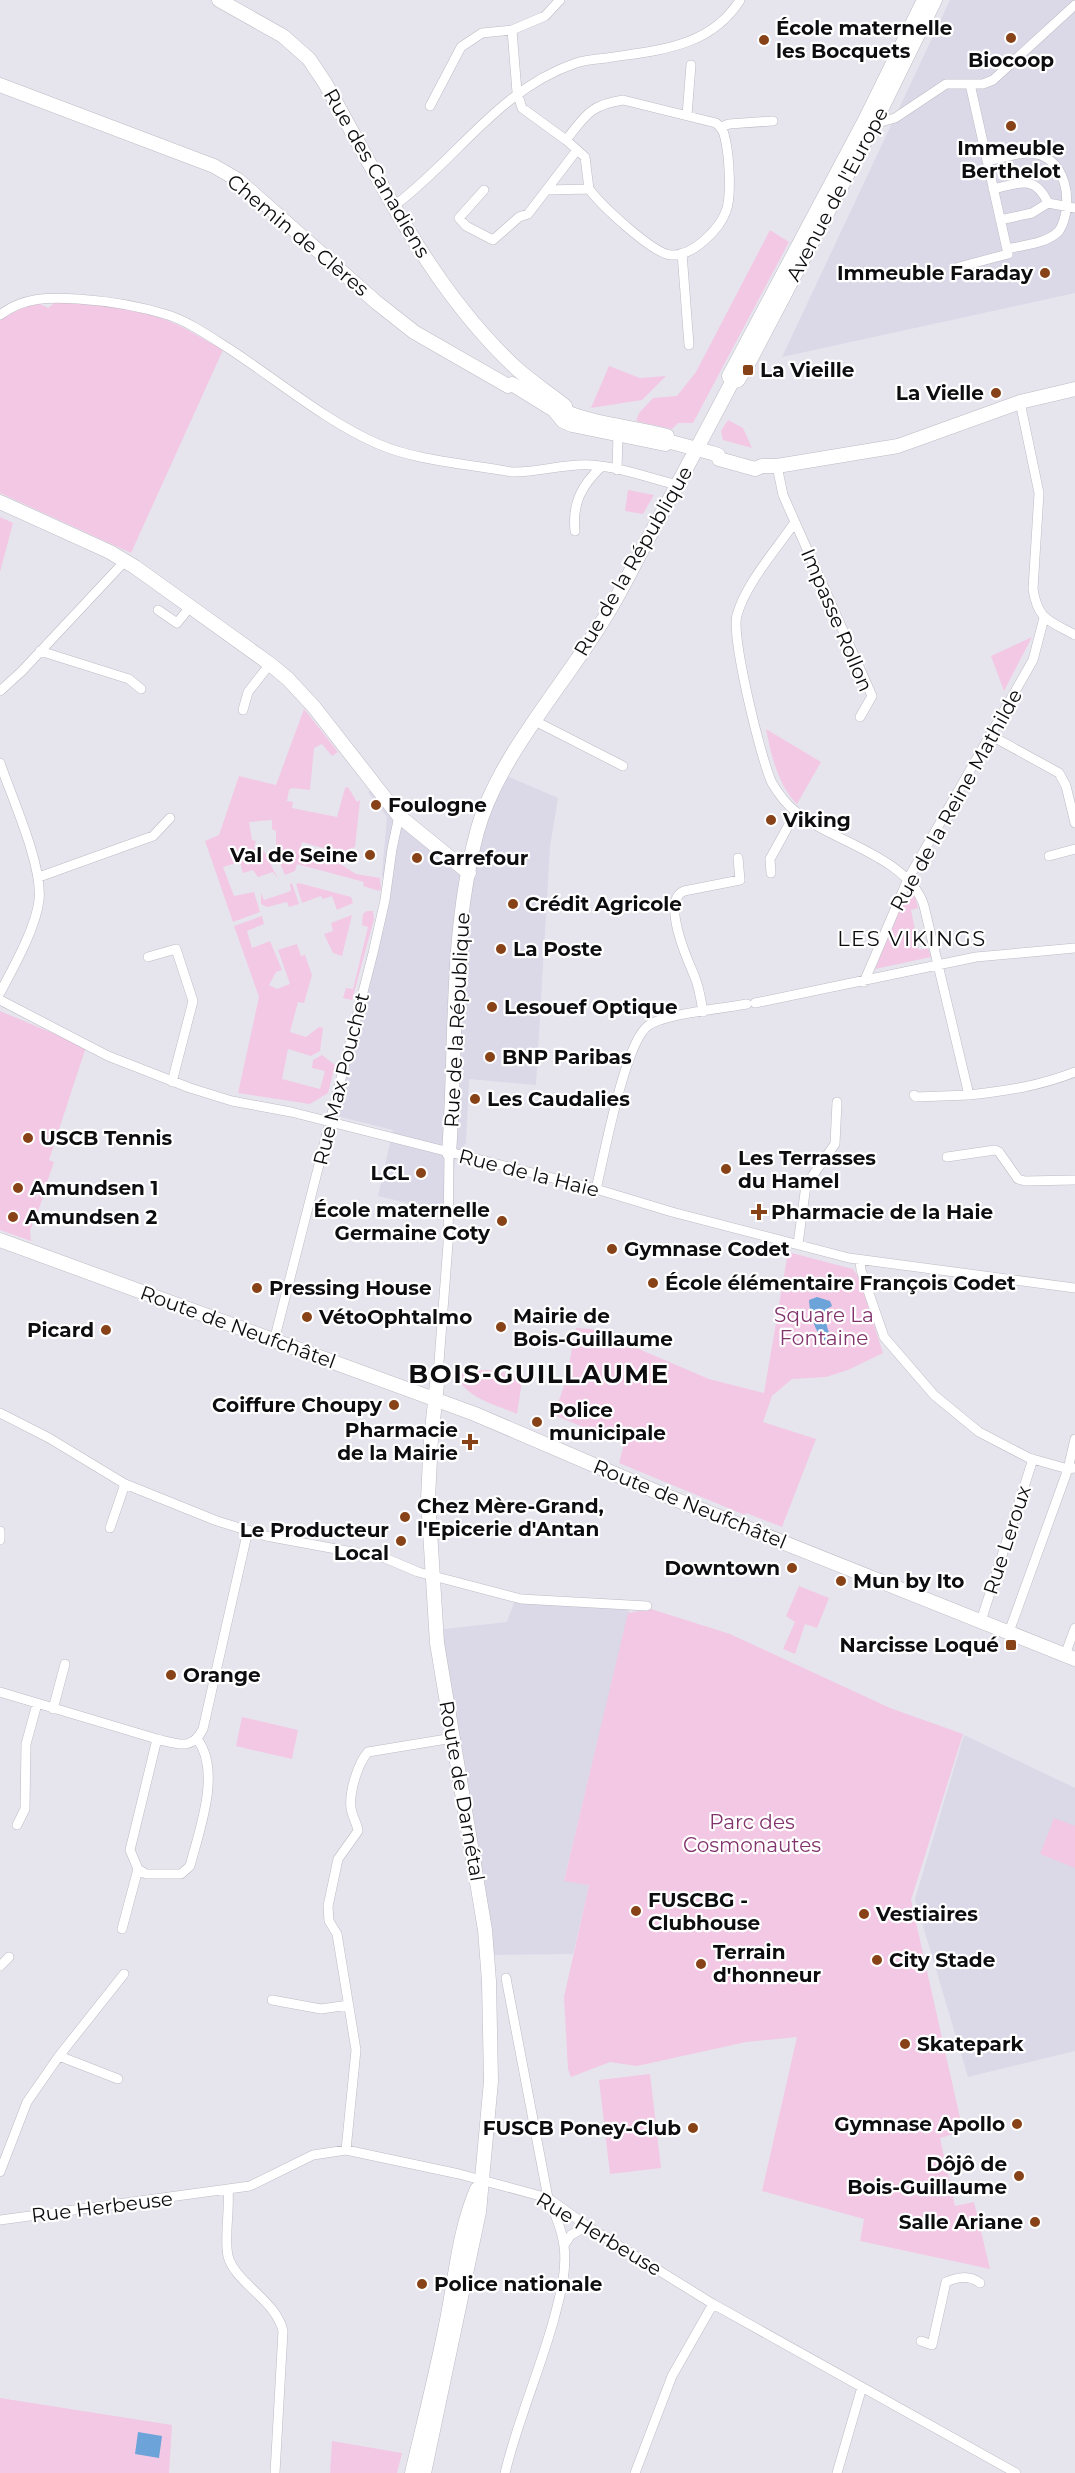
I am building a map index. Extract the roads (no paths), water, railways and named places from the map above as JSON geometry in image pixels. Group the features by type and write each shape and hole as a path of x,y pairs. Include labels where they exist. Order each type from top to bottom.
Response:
{"main road":[{"name":"Rue des Canadiens","path":"219,0 240,5 283,36 309,59 325,83 421,253 466,314 548,400"},
{"name":"Avenue de l'Europe","path":"732,382 729,376 865,120 924,0"},
{"name":"Avenue de l'Europe","path":"697,449 732,382 738,380 747,366 874,124 935,0"},
{"name":"Chemin de Clères","path":"0,85 214,166 238,180 376,302 414,332 482,373 508,386 512,384 548,400 544,412 552,416 561,414 657,433 667,436 667,441"},
{"path":"512,384 516,368"},
{"name":"Chemin de Clères","path":"561,414 563,421 572,425 665,444 667,441 718,455 719,459 755,469 762,466 777,466 898,446 1020,402 1075,389"},
{"name":"Rue de la République","path":"449,1153 455,984 469,873 477,834 486,806 502,773 603,621 697,449"},
{"path":"0,502 125,561 270,664 288,679 314,707 399,816 469,873"},
{"name":"Route de Neufchâtel","path":"0,1240 475,1414 657,1492 1070,1657"},
{"name":"Rue de la République","path":"436,1400 438,1375"},
{"name":"Route de Darnétal","path":"424,2473 479,2212 491,2081 489,1981 484,1930 438,1654 428,1499 436,1400"},
{"name":"Route de Darnétal","path":"412,2473 448,2318 468,2210 481,2182"}],"street":[{"path":"430,106 461,47 482,33 512,30 545,16 560,0"},
{"path":"394,206 421,186 498,108 538,79 578,62 679,46 701,37 724,21 740,0"},
{"path":"874,124 895,118 945,84 983,84 993,80 1075,5"},
{"path":"512,30 517,93 522,108 585,157 589,189 655,250 671,255 682,253 700,243 715,230 728,208 725,136 721,127 709,120 623,100 608,102 591,110 566,140"},
{"path":"687,115 691,65"},
{"path":"970,84 1007,252"},
{"path":"721,127 729,124 773,121"},
{"path":"484,190 459,218 466,226 493,240 519,216 528,214 578,150"},
{"path":"959,267 1047,240 1059,231 1073,207 1062,170 1042,157 1028,153 987,161"},
{"path":"993,189 1023,182 1035,184 1042,191 1048,203"},
{"path":"547,190 589,189"},
{"path":"1000,220 1032,213 1048,203 1073,207"},
{"path":"682,253 689,345"},
{"path":"0,315 14,305 48,298 98,300 134,307 169,316 198,329 265,372 309,404 377,444 402,452 512,472 588,465 677,485"},
{"path":"1020,402 1040,493 1034,589 1038,609 1044,618 1075,635"},
{"path":"617,470 618,435"},
{"path":"777,466 783,495 795,522 743,600 737,617 735,633 750,703 772,783 796,812 908,879 921,896 969,1095"},
{"path":"575,531 575,508 579,494 589,478 601,467"},
{"name":"Impasse Rollon","path":"795,522 872,696 860,717"},
{"path":"0,691 125,561"},
{"path":"158,610 177,623 190,607"},
{"name":"Rue de la Reine Mathilde","path":"864,982 908,879 1033,660 1044,618"},
{"path":"40,651 129,679 141,689"},
{"path":"243,710 249,692 270,664"},
{"path":"535,722 622,766"},
{"path":"990,735 1059,773 1066,786 1075,823"},
{"path":"0,763 39,877 39,901 33,924 0,993"},
{"path":"771,873 770,859 796,812"},
{"name":"Rue Max Pouchet","path":"274,1341 305,1227 329,1122 373,952 399,816"},
{"path":"39,877 153,836 170,818"},
{"path":"1049,856 1075,849"},
{"path":"703,1012 698,987 684,955 675,914 675,899 684,891 740,880 738,858"},
{"path":"596,1189 630,1053 642,1030 661,1019 864,982 976,957 1075,948"},
{"path":"148,957 176,949 193,1001 172,1082"},
{"name":"Rue de la Haie","path":"0,1000 108,1056 172,1082 232,1101 329,1122 596,1189 655,1207 860,1260 1075,1288"},
{"path":"914,1095 916,1097 969,1095 1015,1090 1053,1081 1075,1072"},
{"path":"798,1244 806,1185 835,1144 837,1102"},
{"path":"947,1157 995,1150 999,1152 1018,1179 1025,1181 1075,1180"},
{"name":"Rue de la République","path":"438,1375 448,1244 449,1153"},
{"path":"860,1260 861,1270 884,1337 933,1395 979,1432 1033,1459 1072,1469"},
{"path":"0,1413 49,1438 125,1484 231,1525 339,1551 385,1558 413,1571 521,1599 647,1606"},
{"path":"1009,1632 1072,1469 1075,1439"},
{"name":"Rue Leroux","path":"981,1621 1033,1459"},
{"path":"110,1528 125,1484"},
{"path":"0,1692 178,1744 190,1743 197,1739 203,1729 248,1530"},
{"path":"0,1531 0,1540"},
{"path":"1070,1657 1075,1628"},
{"path":"53,1709 65,1664"},
{"path":"17,1825 25,1809 26,1744 37,1704"},
{"path":"346,2150 356,2050 336,1934 329,1921 328,1906 338,1858 358,1832 351,1802 361,1760 368,1752 453,1738"},
{"path":"158,1739 130,1850 138,1869 146,1874 181,1874 190,1866 209,1789 205,1752 197,1739"},
{"path":"122,1929 138,1869"},
{"path":"0,1966 9,1957"},
{"path":"0,2172 27,2102 59,2056 124,1974"},
{"path":"505,2473 510,2450 549,2337 564,2276 564,2245 548,2198 506,1978"},
{"path":"272,2000 321,2009 349,2005"},
{"path":"59,2056 118,2079"},
{"name":"Rue Herbeuse","path":"0,2220 250,2186 313,2156 346,2150 459,2174 481,2182 548,2198 587,2226 713,2304 1013,2472"},
{"path":"228,2190 228,2256 234,2268 280,2318 283,2331 275,2473"},
{"path":"564,2245 571,2235 587,2226"},
{"path":"921,2340 932,2346 946,2282 959,2276 980,2283"},
{"path":"636,2473 672,2376 713,2304"},
{"path":"837,2473 862,2387"}],"water":[{"path":"817,1297 830,1301 832,1306 827,1309 826,1323 835,1347 823,1340 813,1321 809,1300"},
{"path":"138,2432 162,2436 159,2458 135,2454"}],"place":[{"name":"Biocoop","path":"1011,38"},
{"name":"École maternelle les Bocquets","path":"764,40"},
{"name":"Immeuble Berthelot","path":"1011,126"},
{"name":"Immeuble Faraday","path":"1045,273"},
{"name":"La Vieille","path":"748,370"},
{"name":"La Vielle","path":"996,393"},
{"name":"Foulogne","path":"376,805"},
{"name":"Viking","path":"771,820"},
{"name":"Val de Seine","path":"370,855"},
{"name":"Carrefour","path":"417,858"},
{"name":"Crédit Agricole","path":"513,904"},
{"name":"La Poste","path":"501,949"},
{"name":"Lesouef Optique","path":"492,1007"},
{"name":"BNP Paribas","path":"490,1057"},
{"name":"Les Caudalies","path":"475,1099"},
{"name":"USCB Tennis","path":"28,1138"},
{"name":"Les Terrasses du Hamel","path":"726,1169"},
{"name":"LCL","path":"421,1173"},
{"name":"Amundsen 1","path":"18,1188"},
{"name":"Pharmacie de la Haie","path":"759,1212"},
{"name":"Amundsen 2","path":"13,1217"},
{"name":"École maternelle Germaine Coty","path":"502,1221"},
{"name":"Gymnase Codet","path":"612,1249"},
{"name":"École élémentaire François Codet","path":"653,1283"},
{"name":"Pressing House","path":"257,1288"},
{"name":"VétoOphtalmo","path":"307,1317"},
{"name":"Mairie de Bois-Guillaume","path":"501,1327"},
{"name":"Picard","path":"106,1330"},
{"name":"Coiffure Choupy","path":"394,1405"},
{"name":"Police municipale","path":"537,1422"},
{"name":"Pharmacie de la Mairie","path":"470,1442"},
{"name":"Chez Mère-Grand, l'Epicerie d'Antan","path":"405,1517"},
{"name":"Le Producteur Local","path":"401,1541"},
{"name":"Downtown","path":"792,1568"},
{"name":"Mun by Ito","path":"841,1581"},
{"name":"Narcisse Loqué","path":"1011,1645"},
{"name":"Orange","path":"171,1675"},
{"name":"FUSCBG - Clubhouse","path":"636,1911"},
{"name":"Vestiaires","path":"864,1914"},
{"name":"City Stade","path":"877,1960"},
{"name":"Terrain d'honneur","path":"701,1964"},
{"name":"Skatepark","path":"905,2044"},
{"name":"Gymnase Apollo","path":"1017,2124"},
{"name":"FUSCB Poney-Club","path":"693,2128"},
{"name":"Dôjô de Bois-Guillaume","path":"1019,2176"},
{"name":"Salle Ariane","path":"1035,2222"},
{"name":"Police nationale","path":"422,2284"}],"district":[{"name":"LES VIKINGS","path":"912,939"},
{"name":"BOIS-GUILLAUME","path":"539,1374"}],"park label":[{"name":"Square La Fontaine","path":"824,1326"},
{"name":"Parc des Cosmonautes","path":"752,1834"}]}
